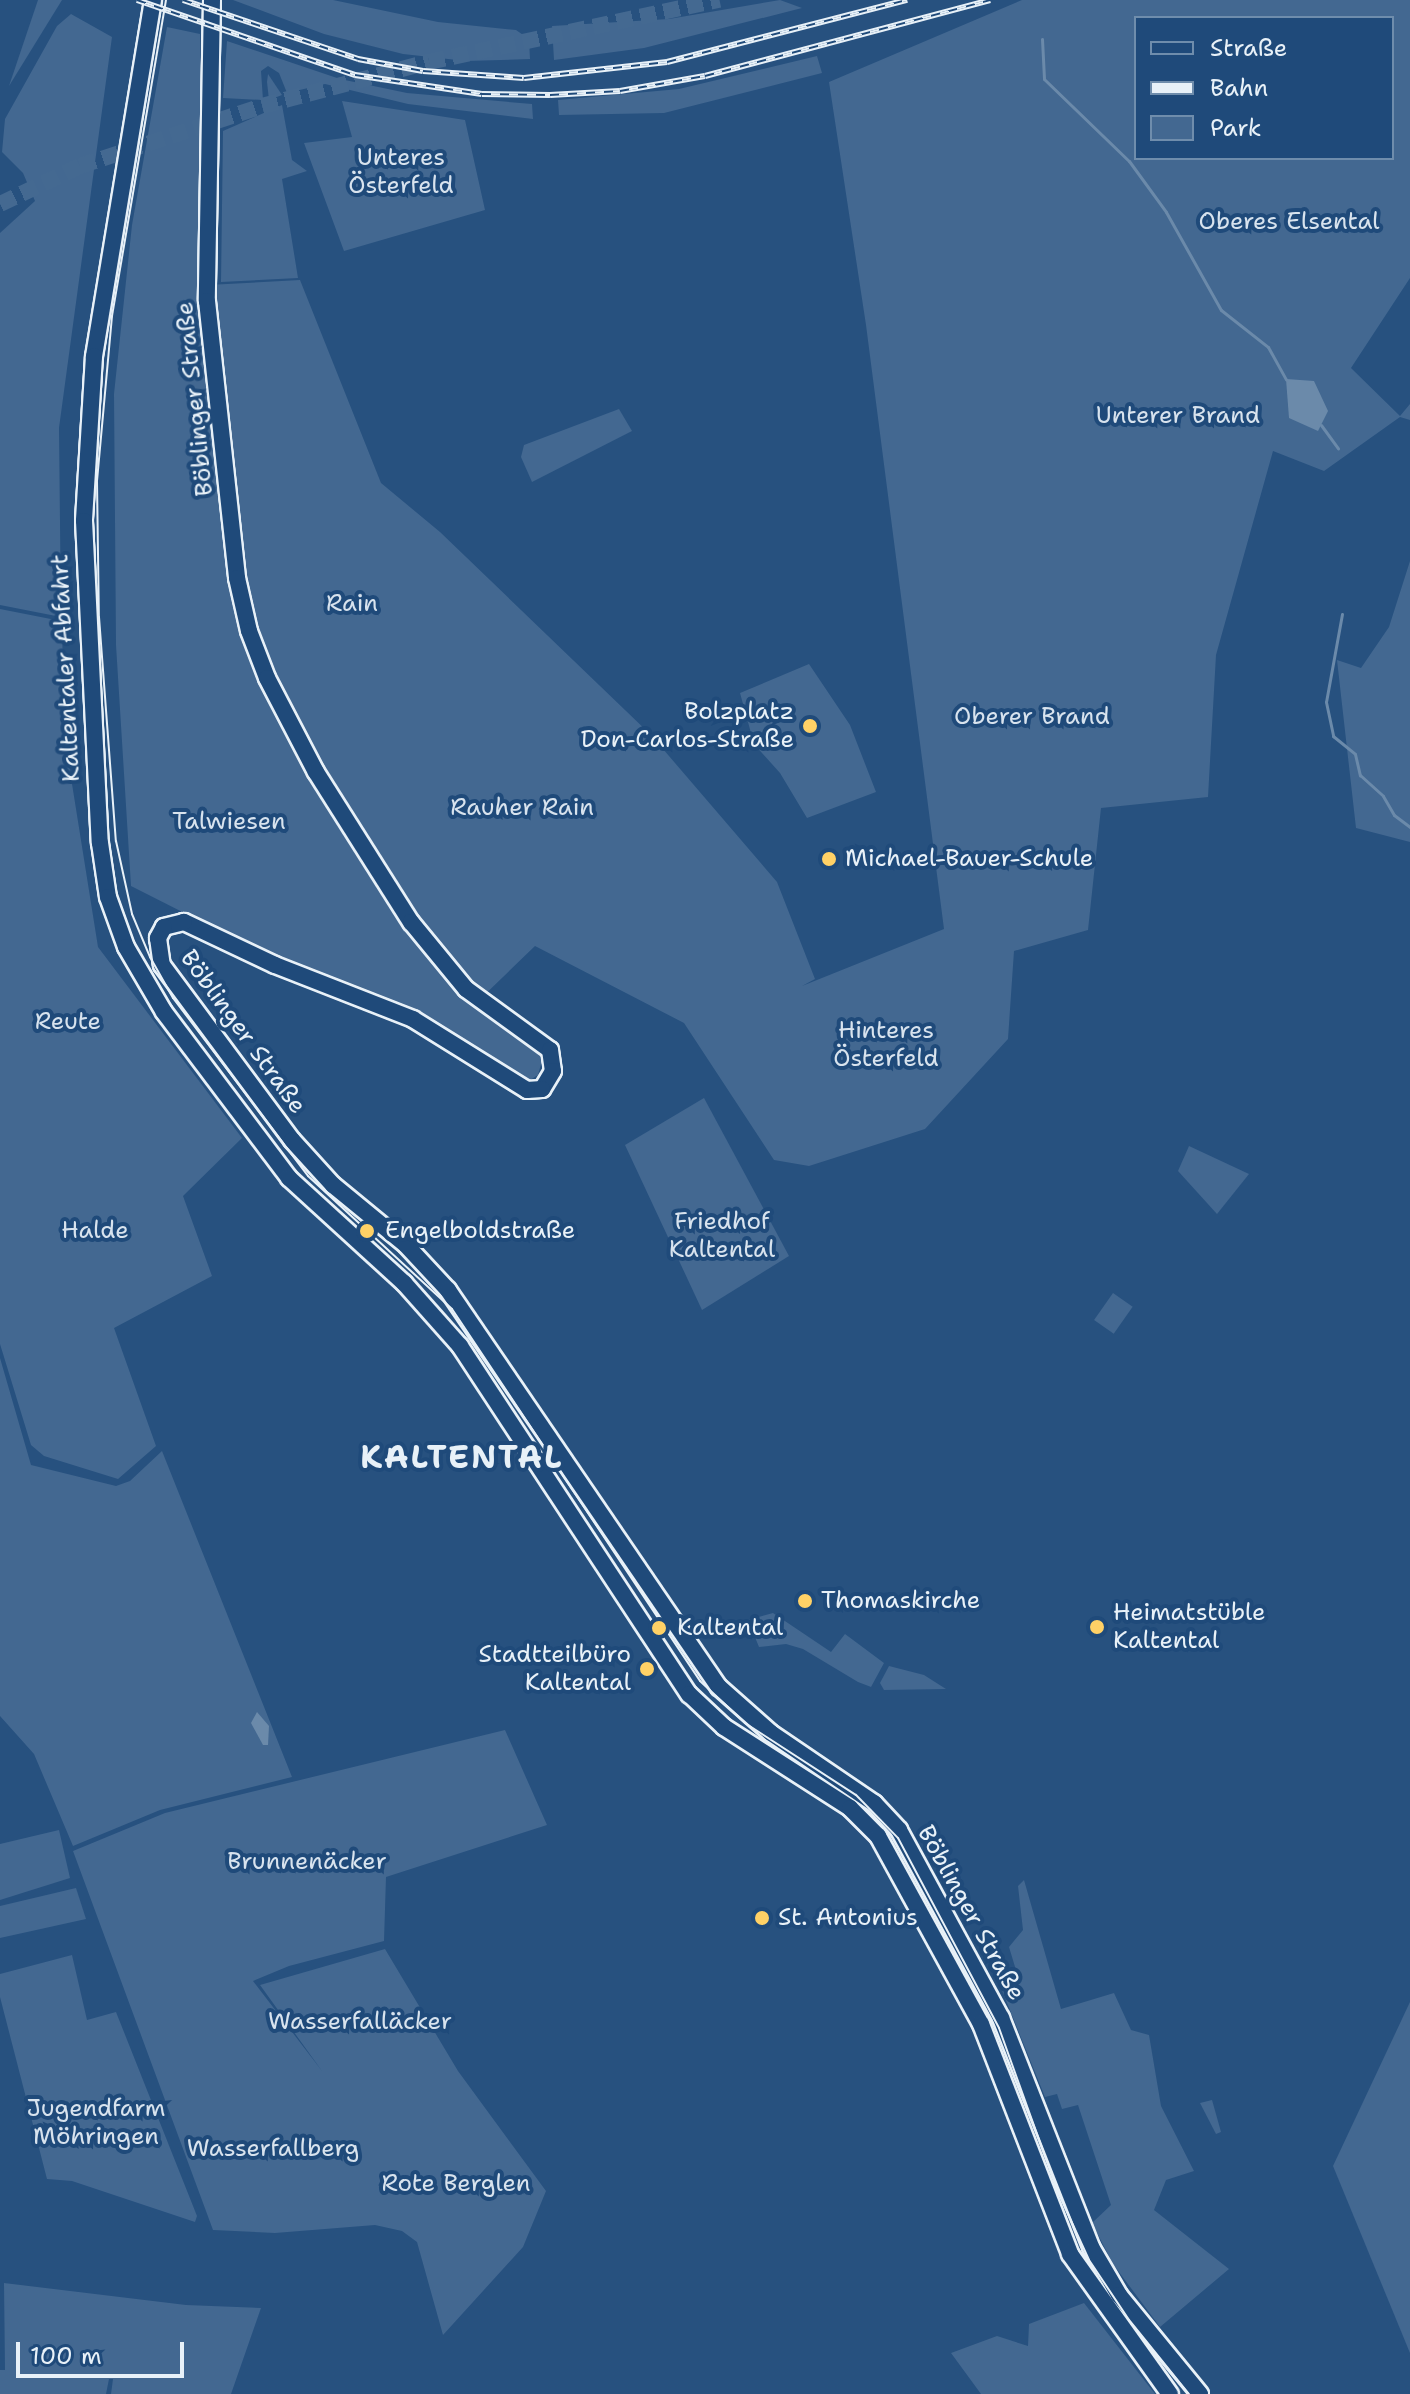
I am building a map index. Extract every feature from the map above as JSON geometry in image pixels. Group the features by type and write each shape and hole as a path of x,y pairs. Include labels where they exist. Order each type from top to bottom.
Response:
{"main road":[{"name":"Kaltentaler Abfahrt","path":"153,0 96,341 86,460 85,625 108,897 137,970 164,1012 289,1178 366,1248"},
{"name":"Böblinger Straße","path":"212,0 214,29 207,301 237,578 249,631 267,678 316,772 411,922 466,989 550,1050 553,1071 542,1089 527,1090 413,1019 275,965 184,922 164,927 158,938 162,965 292,1140 333,1185 406,1245 448,1290 711,1678 748,1715 867,1797 899,1830 1001,2018 1091,2247 1119,2295 1200,2394"},
{"name":"Böblinger Straße","path":"366,1248 460,1346 689,1694 724,1727 850,1808 883,1842 933,1930 1002,2071 1047,2207 1070,2254 1170,2394"}],"green space":[{"path":"38,0 62,0 9,86"},
{"path":"233,0 333,0 438,22 516,30 529,39 530,59 466,61 403,54 324,34"},
{"path":"780,0 802,8 644,48 554,60 552,26 669,19"},
{"path":"1022,0 1410,0 1410,278 1351,368 1400,416 1410,404 1410,420 1400,417 1324,471 1273,451 1216,655 1208,797 1101,808 1088,930 1014,951 1008,1039 925,1129 809,1166 774,1160 684,1023 535,946 474,1005 543,1057 538,1075 530,1080 419,1013 277,960 131,886 116,645 114,394 132,225 167,27 200,34 208,285 300,280 381,483 440,532 651,735 777,882 815,979 802,986 944,929 866,325 829,82"},
{"path":"71,14 112,37 59,428 61,617 0,605 0,233 35,201 23,173 2,152 5,119 57,26"},
{"path":"227,41 340,79 407,93 532,104 533,119 408,104 325,84 287,93 279,73 268,66 261,71 263,100 223,98"},
{"path":"817,56 822,73 664,113 559,115 558,100 679,89"},
{"path":"268,74 282,95 269,100 267,82"},
{"name":"Unteres Österfeld","path":"342,101 465,120 485,210 344,251 304,143 352,137"},
{"path":"282,105 292,160 307,171 282,179 298,278 221,282 223,131"},
{"path":"619,409 632,431 532,482 521,457 524,445"},
{"path":"1410,561 1410,842 1356,828 1337,660 1361,668 1389,627"},
{"path":"0,609 61,621 69,765 98,947 242,1138 183,1196 212,1276 114,1328 156,1446 118,1479 44,1456 31,1445 0,1344"},
{"path":"809,664 850,725 876,792 807,818 780,773 754,744 740,693"},
{"name":"Friedhof Kaltental","path":"704,1098 789,1256 702,1310 625,1145"},
{"path":"1189,1146 1249,1174 1217,1214 1178,1171"},
{"path":"1113,1293 1133,1307 1114,1334 1094,1320"},
{"path":"0,1358 31,1465 116,1486 130,1481 162,1451 292,1777 160,1810 73,1846 34,1754 0,1716"},
{"path":"773,1613 831,1652 845,1634 884,1663 871,1687 803,1649 786,1644 759,1647 748,1620"},
{"path":"889,1666 924,1675 946,1689 884,1690 880,1683"},
{"path":"505,1730 547,1825 386,1877 384,1941 289,1966 253,1981 322,2071 260,1985 385,1949 458,2071 546,2191 523,2247 443,2335 417,2242 402,2231 375,2225 275,2233 213,2230 73,1851 165,1813"},
{"path":"59,1830 70,1878 0,1900 0,1844"},
{"path":"1024,1880 1061,2009 1114,1993 1131,2030 1149,2035 1161,2106 1194,2171 1166,2180 1154,2210 1229,2269 1160,2327 1113,2264 1092,2223 1111,2205 1078,2105 1062,2109 1057,2094 1045,2097 1001,1988 1019,1980 1009,1947 1023,1930 1018,1886"},
{"path":"76,1888 86,1919 0,1938 0,1906"},
{"name":"Jugendfarm Möhringen","path":"72,1955 87,2020 116,2012 197,2216 195,2222 72,2181 47,2179 0,1997 0,1974"},
{"path":"1410,2002 1410,2353 1333,2166"},
{"path":"1212,2100 1221,2132 1216,2134 1200,2103"},
{"path":"4,2283 186,2305 261,2308 231,2394 111,2394 113,2379 109,2379 106,2394 0,2394 0,2370 5,2370"},
{"path":"1084,2303 1155,2394 981,2394 951,2353 997,2336 1028,2346 1029,2324"}],"shaded area":[{"path":"1286,379 1314,381 1328,411 1318,431 1289,418"},
{"path":"257,1712 269,1726 268,1745 263,1745 251,1723"}],"waterway":[{"path":"1042,39 1044,79 1129,161 1166,212 1221,310 1268,347 1286,379"},
{"path":"1321,425 1338,448"},
{"path":"1342,614 1326,702 1333,736 1355,754 1360,775 1383,796 1394,815 1410,827"}],"tunnel":[{"path":"0,204 80,166 262,106 429,62 719,0"}],"tram line":[{"path":"166,0 112,316 97,482 99,617 116,841 132,914 150,957 173,998 308,1176 452,1309 700,1681 745,1723 856,1795 898,1838 999,2028 1057,2190 1089,2260 1129,2320 1189,2394"}],"railway":[{"path":"137,0 355,75 482,94 550,95 620,91 705,76 990,0"},
{"path":"183,0 358,59 423,71 524,78 667,62 907,0"}],"place":[{"name":"Bolzplatz Don-Carlos-Straße","path":"810,726"},
{"name":"Michael-Bauer-Schule","path":"829,859"},
{"name":"Engelboldstraße","path":"367,1231"},
{"name":"Thomaskirche","path":"805,1601"},
{"name":"Heimatstüble Kaltental","path":"1097,1627"},
{"name":"Kaltental","path":"659,1628"},
{"name":"Stadtteilbüro Kaltental","path":"647,1669"},
{"name":"St. Antonius","path":"762,1918"}],"district":[{"name":"KALTENTAL","path":"462,1457"}],"park label":[{"name":"Oberes Elsental","path":"1289,222"},
{"name":"Unterer Brand","path":"1178,416"},
{"name":"Rain","path":"352,604"},
{"name":"Oberer Brand","path":"1032,717"},
{"name":"Rauher Rain","path":"522,808"},
{"name":"Talwiesen","path":"229,822"},
{"name":"Reute","path":"68,1022"},
{"name":"Hinteres Österfeld","path":"886,1045"},
{"name":"Halde","path":"95,1231"},
{"name":"Brunnenäcker","path":"307,1862"},
{"name":"Wasserfalläcker","path":"360,2022"},
{"name":"Wasserfallberg","path":"273,2149"},
{"name":"Rote Berglen","path":"456,2184"}]}
